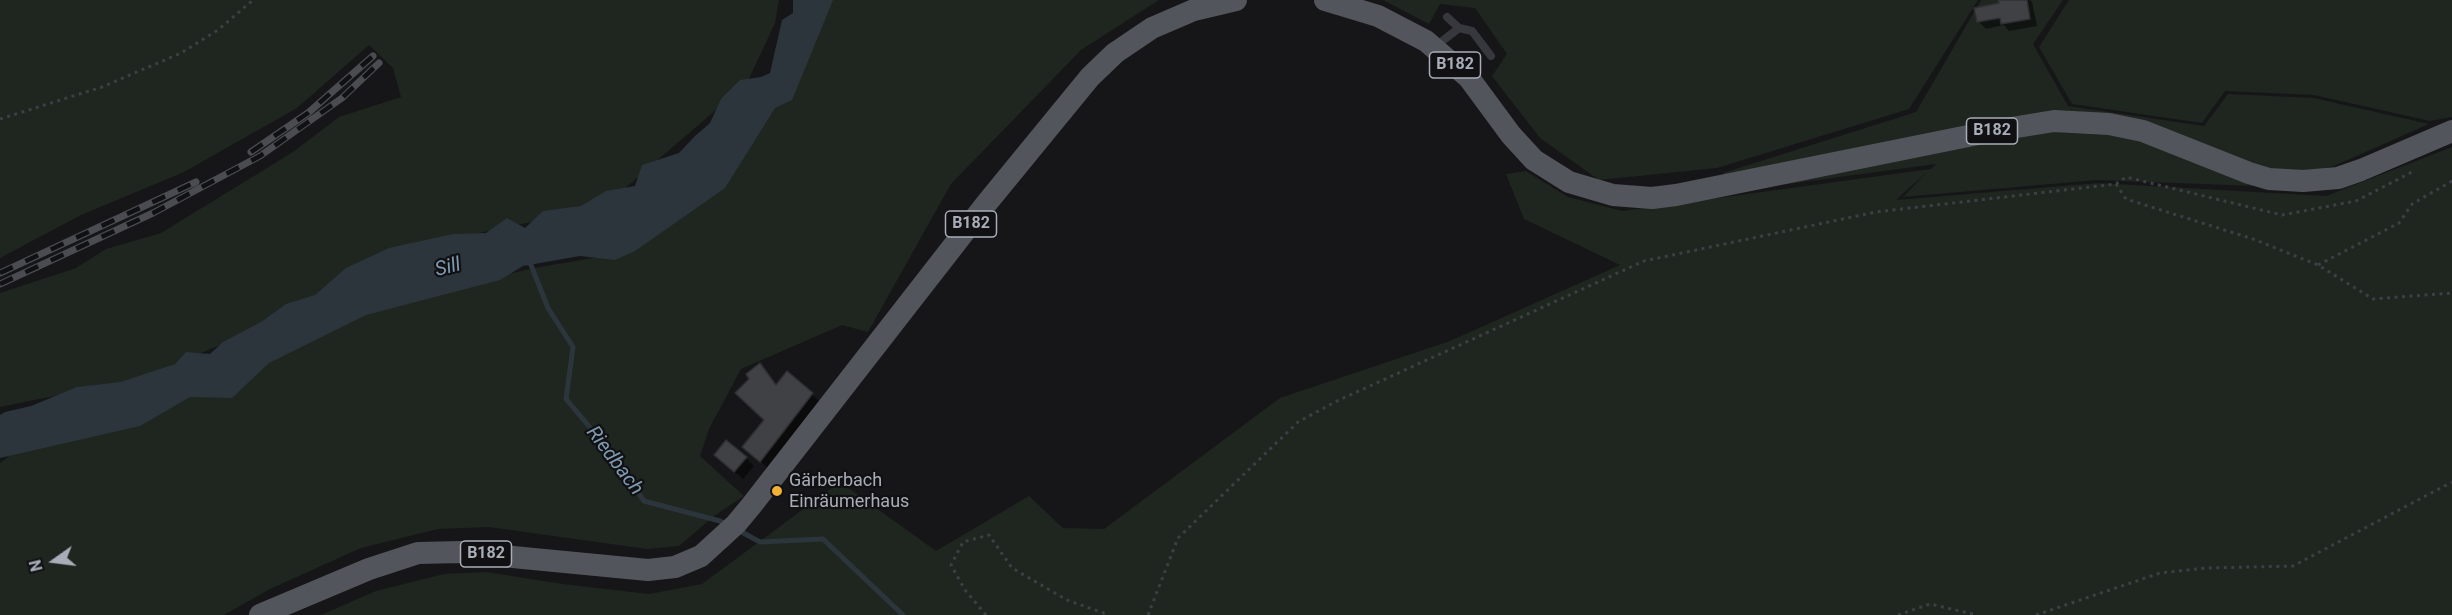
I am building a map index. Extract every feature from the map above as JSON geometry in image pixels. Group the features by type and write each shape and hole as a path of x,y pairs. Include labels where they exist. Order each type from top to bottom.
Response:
{"main road":[{"name":"B182","path":"260,615 369,569 418,553 461,552 648,570 688,563 716,544 751,506 979,213 1090,77 1115,53 1152,28 1194,10 1236,0"},
{"name":"B182","path":"1325,0 1378,16 1434,46 1469,78 1511,135 1534,160 1575,185 1606,194 1628,197 1676,195 1993,131 2054,121 2090,122 2134,129 2268,179 2302,181 2345,175 2452,131"}],"lane":[{"path":"1447,16 1459,28 1472,31 1491,56"},
{"path":"1434,46 1459,28"}],"path":[{"path":"0,119 102,87 181,53 218,30 253,0"},
{"path":"2318,266 2399,223 2412,204 2452,181"},
{"path":"1148,615 1178,538 1298,422 1337,401 1644,261 1876,212 2116,184 2126,199 2253,239 2318,266 2373,299 2452,293"},
{"path":"2036,615 2160,573 2206,568 2293,566 2452,482"},
{"path":"986,615 965,590 951,565 963,542 989,535 1012,568 1067,600 1109,615"},
{"path":"1898,615 1930,604 1977,615"}],"shaded area":[{"path":"0,0 779,0 775,23 747,83 616,196 583,211 394,251 242,336 138,379 0,407 0,293 76,268 106,249 161,233 293,152 339,117 401,97 393,68 369,45 297,108 184,172 81,215 0,258"},
{"path":"828,0 1159,0 1081,50 951,184 868,332 842,325 741,369 709,429 700,456 744,496 714,516 679,546 647,549 489,527 438,529 361,548 270,589 224,615 0,615 0,463 31,440 420,293 540,267 628,252"},
{"path":"1383,0 1978,0 1909,109 1717,168 1599,180 1540,138 1492,76 1507,54 1475,8 1440,4 1429,24"},
{"path":"1981,0 2063,0 2033,44 2068,106 2204,126 2228,94 2314,98 2429,124 2334,166 2254,186 2097,180 1903,197 1928,171 1896,200 2098,183 2326,196 2452,147 2452,615 321,615 376,591 444,574 486,572 649,594 702,584 840,482 936,551 1029,496 1063,528 1104,529 1280,398 1450,341 1620,265 1524,219 1506,174 1526,171 1568,197 1622,211 1931,169 1936,164 1729,192 1723,173 1916,112"},
{"path":"2069,0 2452,0 2452,117 2430,121 2314,95 2225,91 2202,123 2072,104 2039,47"}],"water":[{"name":"Sill","path":"793,0 833,0 792,100 775,108 725,188 635,251 615,260 580,256 523,266 500,280 366,315 269,363 232,398 190,397 140,426 0,458 0,415 5,412 31,406 77,387 121,382 175,364 186,352 210,354 223,342 261,322 286,304 315,295 346,268 389,248 453,234 486,233 507,218 525,228 543,211 581,206 606,191 635,186 642,165 679,153 710,123 721,99 740,80 761,77 770,73 782,20 793,13"}],"building":[{"path":"1998,0 2027,0 2030,19 2001,24 2000,18 1977,22 1974,8 1999,3"},
{"path":"760,363 776,385 787,371 813,393 760,462 742,447 764,420 735,393 749,379 746,374"},
{"path":"726,440 747,457 734,472 714,455"}],"waterway":[{"name":"Riedbach","path":"529,260 548,308 573,347 566,399 609,450 644,501 720,521 727,525"},
{"name":"Riedbach","path":"738,530 760,542 823,539 903,615"}],"railway":[{"path":"251,152 308,113 373,56"},
{"path":"0,284 153,213 260,156 342,98 379,63"},
{"path":"0,273 196,182"}],"place":[{"name":"Gärberbach Einräumerhaus","path":"777,491"}]}
